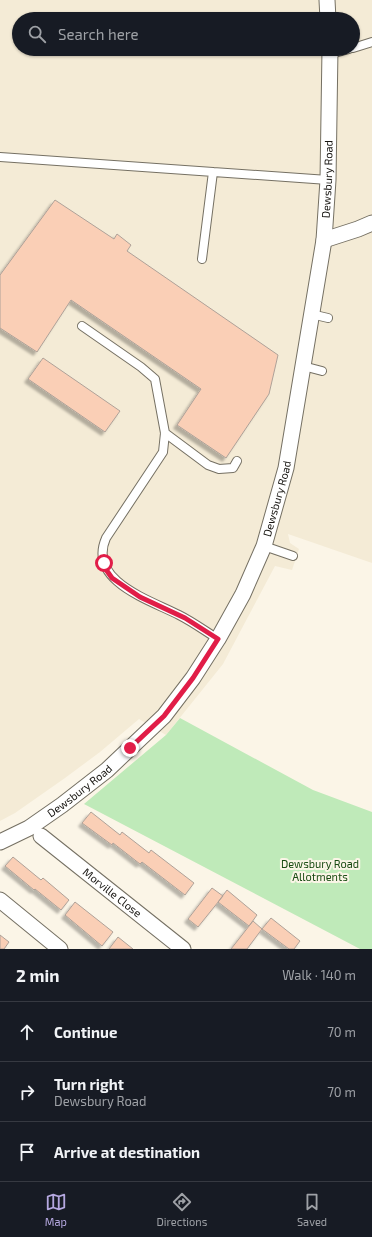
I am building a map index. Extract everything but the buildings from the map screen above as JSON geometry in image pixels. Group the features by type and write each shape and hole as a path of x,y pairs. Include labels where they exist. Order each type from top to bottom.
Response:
{"street":[{"path":"327,0 328,12"},
{"name":"Dewsbury Road","path":"0,842 29,828 62,805 107,770 164,716 193,678 244,594 264,546 286,468 324,240 328,180 331,56"},
{"path":"324,240 372,223"},
{"name":"Morville Close","path":"41,836 183,949"},
{"path":"0,900 60,949"}],"lane":[{"path":"360,46 372,42"},
{"path":"0,157 328,180"},
{"path":"202,259 213,172"},
{"path":"312,314 328,318"},
{"path":"82,326 141,367 155,379 165,433 164,452 102,546 104,563 107,571 112,578 140,597 185,618 218,639"},
{"path":"303,366 322,371"},
{"path":"165,433 208,465 219,469 233,468 237,462"},
{"path":"264,546 293,556"}],"shaded area":[{"path":"0,0 372,0 372,563 288,534 290,543 299,549 292,570 275,566 223,664 166,735 139,719 100,752 15,813 0,821"}],"green space":[{"name":"Dewsbury Road Allotments","path":"180,718 313,790 372,812 372,949 360,949 84,804 166,735"}],"route":[{"path":"104,563 112,578 140,597 185,618 218,639 193,678 164,716 130,748"}]}
